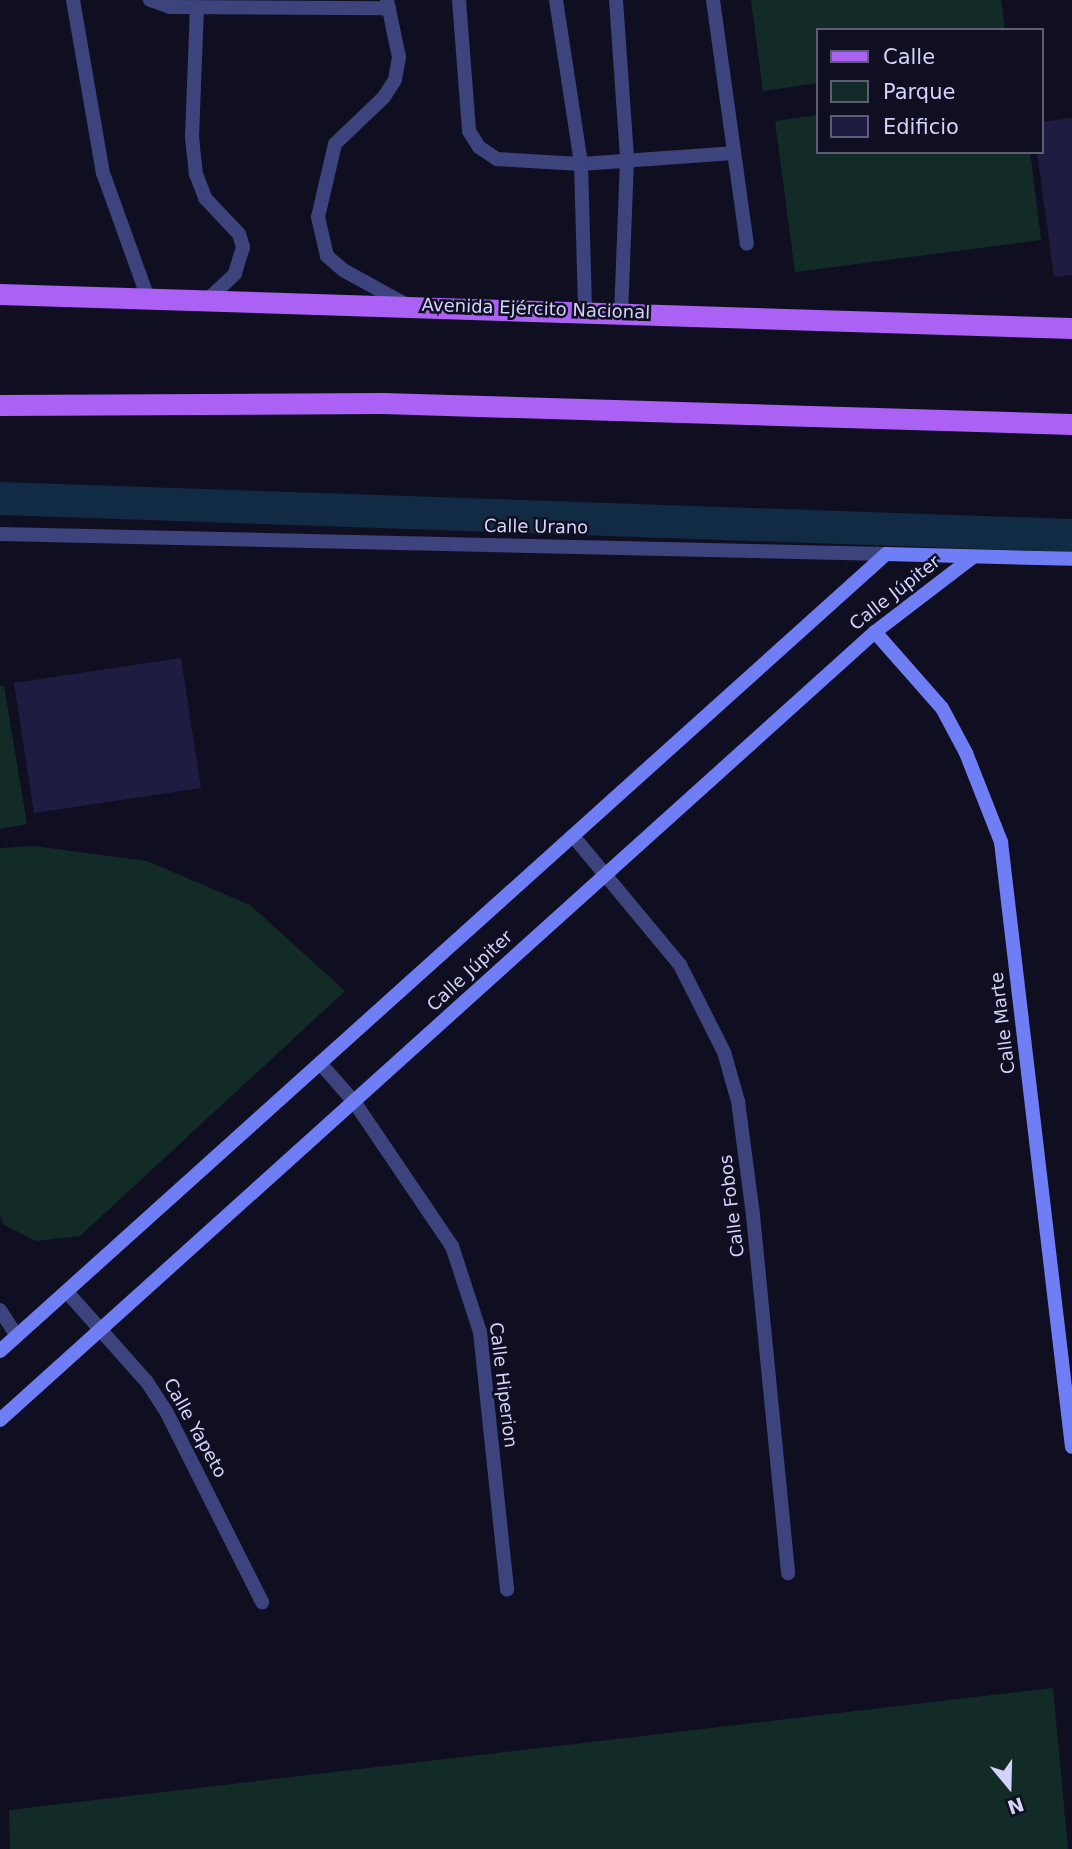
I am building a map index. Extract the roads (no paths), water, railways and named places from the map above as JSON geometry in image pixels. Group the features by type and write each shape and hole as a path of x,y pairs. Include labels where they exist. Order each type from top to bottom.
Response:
{"main road":[{"name":"Avenida Ejército Nacional","path":"0,294 1072,328"},
{"path":"0,405 382,403 1072,424"}],"street":[{"path":"73,0 103,173 148,298"},
{"path":"150,0 170,7 388,4 399,57 395,80 384,97 335,144 318,217 327,256 343,270 409,306"},
{"path":"459,0 469,131 479,147 497,159 580,164 733,153"},
{"path":"556,0 580,164 585,311"},
{"path":"616,0 627,159 621,312"},
{"path":"713,0 747,244"},
{"path":"197,7 192,138 196,174 205,198 239,234 243,247 235,274 207,300"},
{"name":"Calle Urano","path":"0,534 1072,559"},
{"name":"Calle Júpiter","path":"0,1351 886,554"},
{"name":"Calle Júpiter","path":"0,1420 875,632 974,557"},
{"name":"Calle Marte","path":"875,632 942,708 985,794 1001,842 1072,1447"},
{"name":"Calle Fobos","path":"573,836 606,872 680,965 706,1009 724,1052 738,1101 788,1573"},
{"name":"Calle Hiperion","path":"320,1063 355,1103 452,1246 465,1282 480,1332 507,1590"},
{"name":"Calle Yapeto","path":"67,1292 147,1382 180,1435 261,1602"},
{"path":"0,1310 17,1336"}],"waterway":[{"path":"0,498 1072,535"}]}
